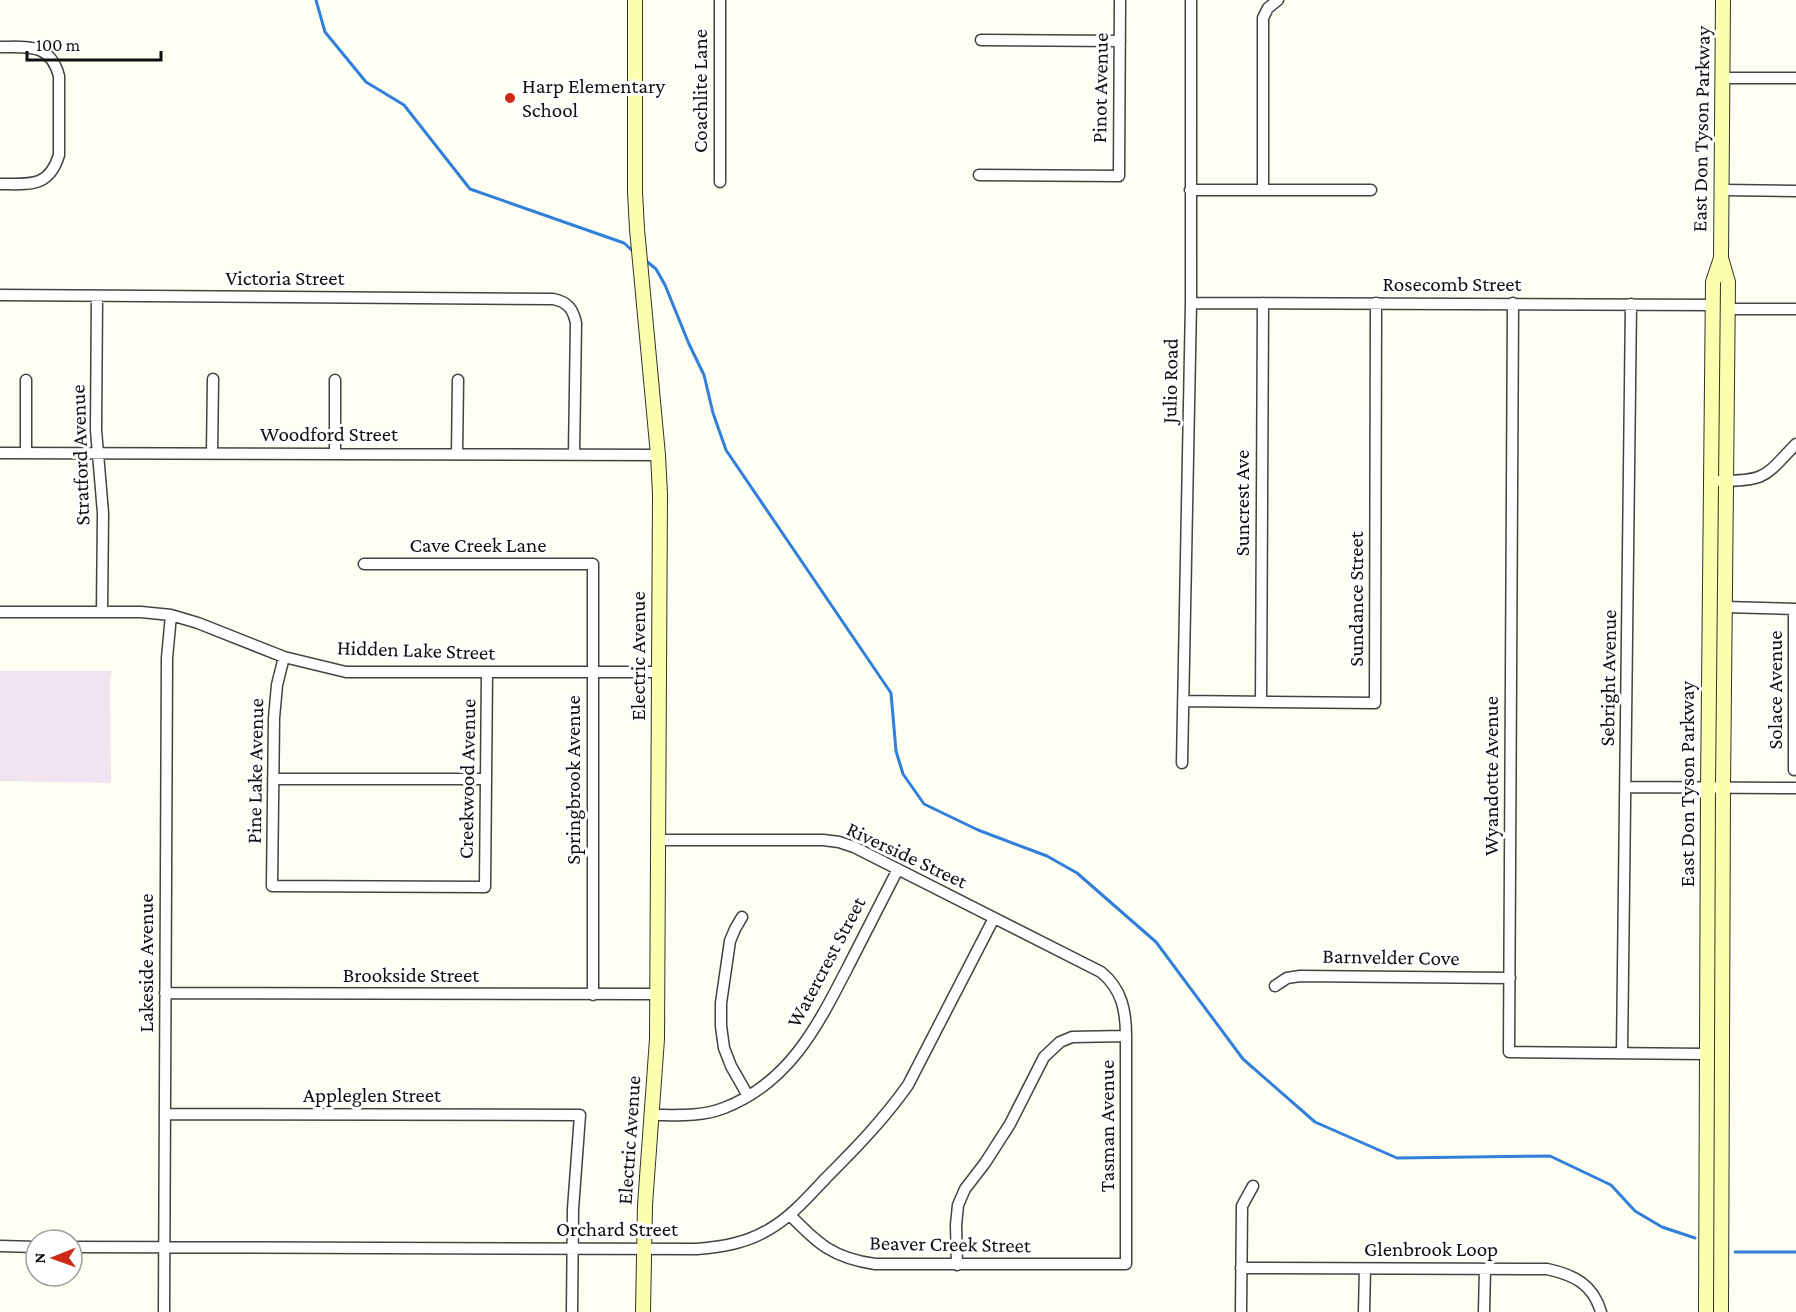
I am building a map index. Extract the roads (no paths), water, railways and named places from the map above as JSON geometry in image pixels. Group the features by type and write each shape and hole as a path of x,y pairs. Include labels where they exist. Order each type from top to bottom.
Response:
{"main road":[{"name":"Electric Avenue","path":"635,0 635,192 660,494 657,1039 645,1205 643,1312"},
{"name":"East Don Tyson Parkway","path":"1721,1312 1728,309 1728,282 1721,258 1723,0"},
{"name":"East Don Tyson Parkway","path":"1706,1312 1713,282 1721,258"}],"street":[{"name":"Coachlite Lane","path":"720,0 720,182"},
{"name":"Pinot Avenue","path":"979,175 1119,176 1120,0"},
{"name":"Julio Road","path":"1182,763 1191,303 1191,0"},
{"path":"1263,190 1263,18 1268,8 1278,0"},
{"path":"981,40 1120,41"},
{"path":"0,47 31,47 41,50 50,55 56,64 59,76 59,155 56,166 50,175 40,182 0,184"},
{"path":"1723,78 1796,78"},
{"path":"1190,190 1371,190"},
{"path":"1722,190 1796,191"},
{"name":"Victoria Street","path":"0,295 553,299 561,301 568,305 576,323 574,454"},
{"name":"Stratford Avenue","path":"97,296 96,430 103,513 102,612"},
{"name":"Rosecomb Street","path":"1191,303 1713,305"},
{"name":"Suncrest Ave","path":"1261,702 1263,303"},
{"name":"Sundance Street","path":"1183,702 1375,703 1376,303"},
{"name":"Wyandotte Avenue","path":"1513,303 1509,1052 1707,1054"},
{"name":"Sebright Avenue","path":"1622,1053 1631,304"},
{"path":"1728,309 1796,309"},
{"path":"212,453 213,379"},
{"path":"26,380 26,453"},
{"path":"335,380 335,453"},
{"path":"457,454 458,380"},
{"path":"1711,481 1753,480 1767,475 1796,444"},
{"name":"Woodford Street","path":"0,453 658,454"},
{"name":"Cave Creek Lane","path":"364,564 593,564"},
{"name":"Springbrook Avenue","path":"593,564 593,995"},
{"path":"1725,607 1795,609"},
{"name":"Solace Avenue","path":"1794,770 1795,609"},
{"name":"Hidden Lake Street","path":"0,612 141,612 171,615 198,623 284,657 346,672 659,672"},
{"name":"Lakeside Avenue","path":"164,1312 167,658 171,615"},
{"name":"Pine Lake Avenue","path":"284,657 277,685 274,718 272,886 485,887"},
{"name":"Creekwood Avenue","path":"485,887 487,672"},
{"path":"273,779 486,779"},
{"path":"1626,787 1796,788"},
{"name":"Riverside Street","path":"658,840 823,840 839,842 854,847 1101,972 1117,988"},
{"name":"Watercrest Street","path":"651,1115 685,1116 723,1108 768,1083 789,1063 809,1039 824,1014 898,869"},
{"path":"742,918 730,941 721,1003 721,1026 724,1048 748,1096"},
{"name":"Orchard Street","path":"84,1247 697,1249 743,1241 790,1215 876,1127 898,1099 908,1084 994,918"},
{"name":"Barnvelder Cove","path":"1275,986 1287,978 1300,976 1510,978"},
{"name":"Tasman Avenue","path":"1117,988 1126,1019 1126,1264"},
{"name":"Brookside Street","path":"165,993 657,994"},
{"path":"957,1265 958,1205 965,1189 1010,1124 1044,1057 1060,1042 1072,1037 1126,1036"},
{"name":"Appleglen Street","path":"165,1114 580,1115 573,1209 573,1248"},
{"path":"1241,1312 1242,1206 1253,1186"},
{"name":"Beaver Creek Street","path":"790,1215 814,1240 833,1252 855,1261 875,1264 1126,1264"},
{"path":"0,1246 24,1247"},
{"path":"572,1312 573,1248"},
{"name":"Glenbrook Loop","path":"1241,1268 1547,1269 1568,1274 1586,1285 1599,1302 1601,1312"},
{"path":"1364,1312 1365,1269"},
{"path":"1484,1312 1485,1269"}],"waterway":[{"path":"316,0 325,32 366,82 404,105 470,189 624,243 635,253"},
{"path":"645,260 656,269 665,285 704,375 713,413 726,450 891,693 896,751 903,774 924,804 978,830 1047,856 1077,873 1156,942 1243,1059 1315,1122 1397,1158 1550,1156 1611,1185 1635,1211 1662,1227 1695,1238"},
{"path":"1735,1252 1796,1252"}],"place":[{"name":"Harp Elementary School","path":"510,98"}]}
